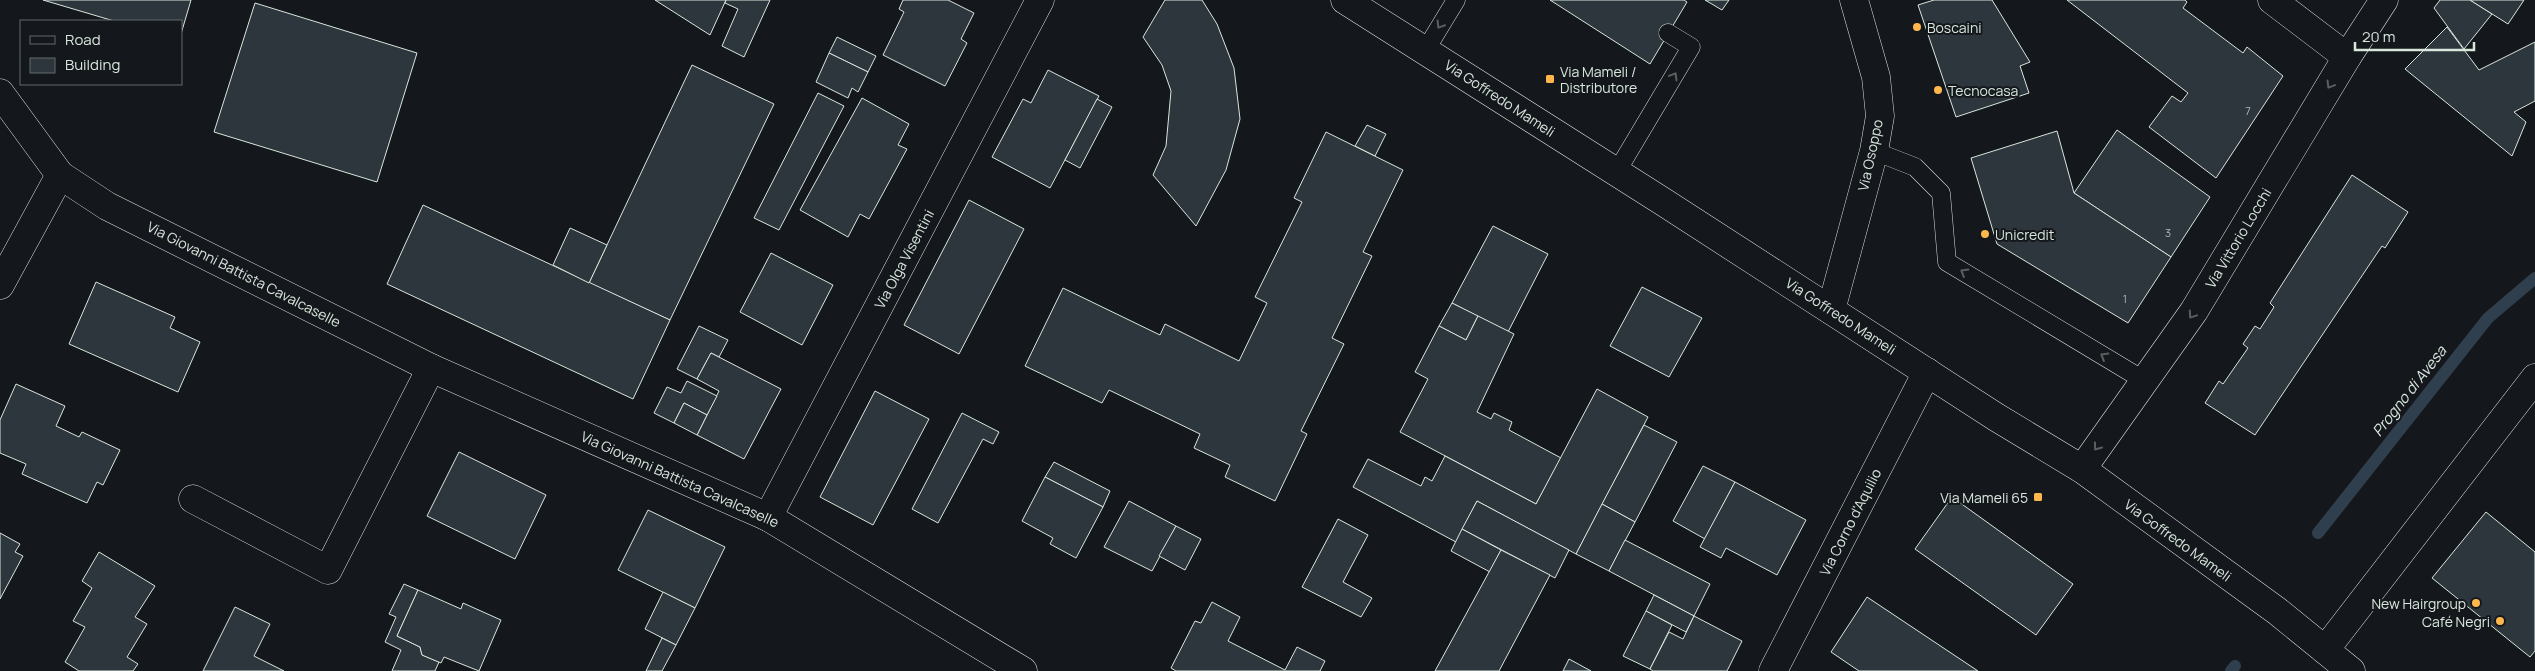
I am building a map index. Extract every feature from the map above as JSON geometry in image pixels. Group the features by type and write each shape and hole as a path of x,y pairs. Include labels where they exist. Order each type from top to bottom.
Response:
{"street":[{"name":"Via Olga Visentini","path":"768,517 1040,0"},
{"name":"Via Goffredo Mameli","path":"1345,0 1996,417 2082,469 2277,611 2352,671"},
{"name":"Via Osoppo","path":"1831,310 1874,151 1880,116 1876,76 1854,0"},
{"path":"2272,0 2346,57"},
{"name":"Via Vittorio Locchi","path":"2082,469 2146,381 2194,310 2346,57 2384,0"},
{"name":"Via Giovanni Battista Cavalcaselle","path":"0,93 60,175 107,206 431,368 768,517 1023,671"},
{"path":"0,285 60,175"},
{"path":"193,499 328,570 431,368"},
{"name":"Via Corno d'Aquilio","path":"1773,671 1927,372"},
{"path":"2325,650 2535,378"}],"lane":[{"path":"1425,51 1456,0"},
{"path":"1616,173 1691,47 1668,33"},
{"path":"1874,151 1915,167 1941,193 1947,262 2146,381"}],"building":[{"path":"43,0 191,0 182,31 182,20 111,20"},
{"path":"655,0 726,0 710,35"},
{"path":"726,0 770,0 744,57 722,46 738,9 725,3"},
{"path":"903,0 948,0 974,13 961,39 967,43 945,86 883,55 904,12 899,9"},
{"path":"1165,0 1202,0 1217,24 1234,68 1240,119 1226,170 1196,226 1153,175 1166,146 1171,91 1162,65 1143,37"},
{"path":"1550,0 1684,0 1687,2 1650,64"},
{"path":"1705,0 1729,0 1722,10"},
{"path":"1934,0 1992,0 2030,62 2020,66 2029,93 1956,117 1918,5"},
{"path":"2067,0 2185,0 2187,2 2183,8 2243,53 2247,47 2283,76 2216,178 2149,127 2172,96 2181,102 2188,93"},
{"path":"2440,0 2470,0 2492,14 2464,49 2434,8"},
{"path":"2470,0 2524,0 2508,24"},
{"path":"255,3 417,53 377,182 214,132"},
{"path":"2447,27 2479,70 2535,42 2535,101 2514,112 2526,122 2512,156 2405,69"},
{"path":"837,37 876,56 868,72 829,53"},
{"path":"829,53 868,72 858,92 852,88 848,98 816,82"},
{"path":"692,65 774,104 670,320 589,283"},
{"path":"1048,70 1099,96 1050,188 992,157 1023,99 1031,103"},
{"path":"818,93 844,106 779,230 754,218"},
{"path":"862,98 909,124 898,145 907,149 869,219 860,214 848,237 800,210"},
{"path":"1097,99 1112,107 1080,168 1065,160"},
{"path":"1367,125 1386,134 1375,156 1355,146"},
{"path":"2117,130 2210,197 2171,257 2074,193"},
{"path":"2057,131 2074,193 2171,257 2128,323 1997,244 1971,158"},
{"path":"1326,132 1403,170 1363,252 1372,256 1332,338 1344,344 1301,431 1307,434 1275,501 1225,477 1230,465 1194,448 1200,434 1109,390 1102,403 1025,366 1063,288 1160,335 1165,324 1239,361 1267,303 1255,297 1302,202 1294,198"},
{"path":"2352,175 2408,212 2385,248 2382,246 2255,435 2205,403 2219,381 2223,384 2248,348 2243,344 2255,326 2260,329 2274,307 2270,303"},
{"path":"969,200 1024,229 959,354 904,325"},
{"path":"423,205 670,320 633,399 387,284"},
{"path":"1493,226 1548,254 1508,332 1452,303"},
{"path":"570,228 607,245 589,283 553,265"},
{"path":"771,253 833,285 802,345 740,312"},
{"path":"96,282 175,317 170,328 200,342 178,392 69,344"},
{"path":"1642,287 1702,318 1669,377 1610,346"},
{"path":"1452,303 1478,316 1466,340 1439,326"},
{"path":"1478,316 1514,334 1477,412 1491,419 1494,413 1512,422 1509,430 1561,458 1536,504 1400,432 1428,379 1415,372 1439,326 1466,340"},
{"path":"699,326 728,340 719,357 711,353 697,379 677,369"},
{"path":"711,353 781,389 744,459 697,435 719,391 697,379"},
{"path":"687,381 717,396 707,415 684,403 674,423 654,413 667,387 681,393"},
{"path":"16,384 65,406 56,426 79,437 82,432 120,450 103,485 97,482 87,503 22,474 26,464 0,453 0,420"},
{"path":"1597,389 1648,417 1576,554 1477,501 1456,542 1353,487 1368,459 1421,486 1425,477 1432,481 1445,456 1536,504"},
{"path":"875,391 929,419 873,525 820,497"},
{"path":"684,403 707,415 697,435 674,423"},
{"path":"962,413 999,432 993,444 983,439 938,523 912,509"},
{"path":"1644,425 1677,442 1635,522 1602,504"},
{"path":"459,452 546,495 515,559 427,516"},
{"path":"1054,462 1110,491 1103,507 1045,477"},
{"path":"1703,466 1735,482 1705,539 1673,521"},
{"path":"1045,477 1103,507 1076,558 1050,544 1053,538 1022,521"},
{"path":"1735,482 1806,520 1777,575 1726,548 1721,558 1700,547"},
{"path":"1952,497 2073,584 2036,635 1915,549"},
{"path":"1129,501 1176,526 1152,571 1104,547"},
{"path":"1477,501 1569,550 1555,578 1462,529"},
{"path":"1602,504 1635,522 1609,571 1576,554"},
{"path":"648,510 725,547 695,608 618,570"},
{"path":"2486,512 2535,552 2535,651 2530,657 2432,578"},
{"path":"1338,519 1368,535 1343,582 1372,598 1361,617 1302,587"},
{"path":"1176,526 1201,539 1185,570 1159,556"},
{"path":"1462,529 1501,550 1490,572 1451,551"},
{"path":"0,533 20,544 15,552 23,556 0,599"},
{"path":"1625,540 1710,584 1694,616 1609,571"},
{"path":"1501,550 1550,575 1499,671 1435,671"},
{"path":"99,552 155,586 135,617 147,624 127,657 138,664 133,671 79,671 65,662 85,627 73,621 92,588 82,581"},
{"path":"404,584 418,590 397,636 420,647 422,655 439,662 435,671 392,671 401,650 385,642 396,617 389,614"},
{"path":"418,590 461,609 463,603 501,620 479,671 444,657 441,663 422,655 420,647 397,636"},
{"path":"663,592 695,608 676,645 645,629"},
{"path":"1654,595 1694,616 1686,632 1646,611"},
{"path":"1867,597 1978,671 1859,671 1831,652"},
{"path":"1212,602 1240,617 1228,641 1285,670 1297,647 1325,661 1320,671 1176,671 1171,668 1195,621 1201,623"},
{"path":"235,607 270,624 254,656 284,671 203,671"},
{"path":"1646,611 1672,625 1650,669 1623,656"},
{"path":"1694,616 1742,641 1727,671 1653,671 1650,669 1669,632 1683,639"},
{"path":"662,638 676,645 662,671 646,671"},
{"path":"1569,659 1591,671 1563,671"}],"waterway":[{"name":"Progno di Avesa","path":"2318,533 2488,318 2535,278"},
{"name":"Progno di Avesa","path":"2231,671 2235,666"}],"place":[{"name":"Boscaini","path":"1917,27"},
{"name":"Via Mameli / Distributore","path":"1550,79"},
{"name":"Tecnocasa","path":"1938,90"},
{"name":"Unicredit","path":"1985,234"},
{"name":"Via Mameli 65","path":"2038,497"},
{"name":"New Hairgroup","path":"2476,603"},
{"name":"Café Negri","path":"2500,621"}]}
